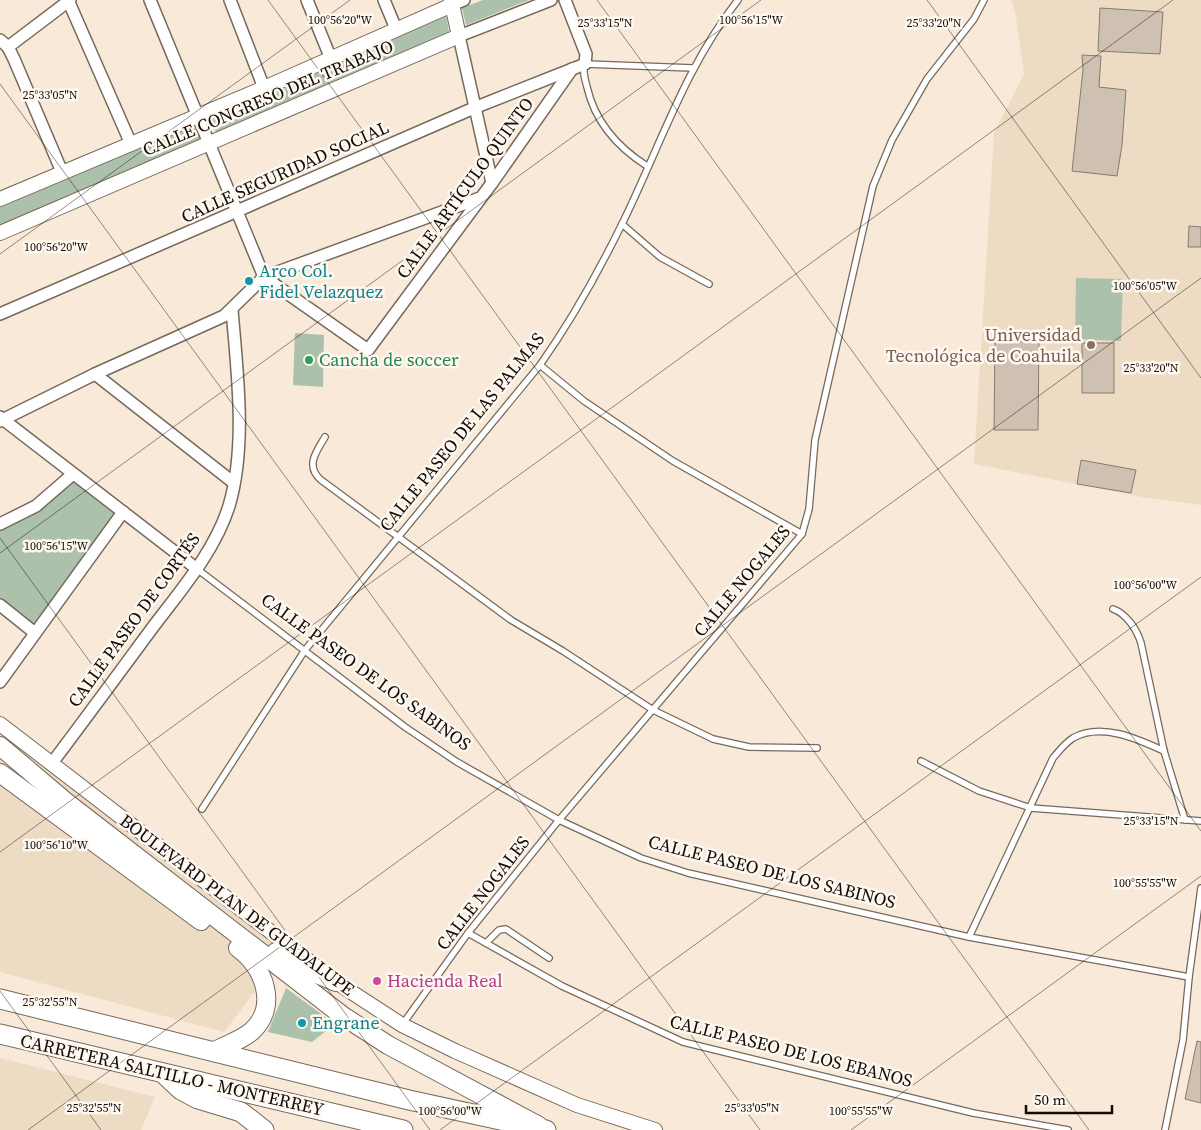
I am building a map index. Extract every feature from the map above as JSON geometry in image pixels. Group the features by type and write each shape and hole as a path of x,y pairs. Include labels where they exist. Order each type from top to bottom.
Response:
{"highway":[{"name":"CARRETERA SALTILLO - MONTERREY","path":"0,999 408,1100 546,1130"},
{"name":"CARRETERA SALTILLO - MONTERREY","path":"0,1034 403,1130"},
{"path":"164,1073 181,1090 198,1099 241,1112 264,1130"},
{"path":"408,1100 424,1111 437,1116 491,1130"}],"main road":[{"name":"BOULEVARD PLAN DE GUADALUPE","path":"0,746 66,802 343,1016 396,1050 546,1130"},
{"name":"BOULEVARD PLAN DE GUADALUPE","path":"0,773 252,960 265,982 266,999 262,1018 250,1033 214,1051"},
{"path":"14,785 66,802 113,826 288,959 336,982"}],"street":[{"path":"62,172 4,44 69,0 132,144"},
{"path":"150,0 264,277"},
{"path":"230,0 264,88"},
{"path":"307,0 331,59"},
{"path":"384,0 396,29"},
{"name":"CALLE CONGRESO DEL TRABAJO","path":"0,232 210,144 459,36 551,0"},
{"path":"565,0 587,56 585,64"},
{"path":"456,2 459,36 492,183"},
{"name":"CALLE CONGRESO DEL TRABAJO","path":"0,199 264,88 456,2"},
{"name":"CALLE SEGURIDAD SOCIAL","path":"0,314 474,108 585,64"},
{"name":"CALLE ARTÍCULO QUINTO","path":"264,277 368,350 492,183 572,69"},
{"path":"1,419 210,322 232,310 264,277 480,198"},
{"name":"CALLE PASEO DE CORTÉS","path":"52,764 197,569 220,528 229,505 234,483 238,391 232,310"},
{"path":"95,374 234,483"},
{"name":"CALLE PASEO DE LOS SABINOS","path":"1,419 197,569"},
{"path":"0,524 36,506 73,474"},
{"path":"0,682 123,512"},
{"path":"0,605 35,633"},
{"name":"BOULEVARD PLAN DE GUADALUPE","path":"0,724 336,982 402,1025 455,1051 577,1105 655,1130"}],"lane":[{"name":"CALLE PASEO DE LAS PALMAS","path":"202,809 305,650 397,536 540,366 584,295 622,224 693,68 738,0"},
{"name":"CALLE NOGALES","path":"402,1025 468,933 559,820 802,534 809,510 815,440 872,186 892,140 927,79 974,19 984,0"},
{"path":"648,166 624,150 605,129 588,91 584,76 585,64 693,68"},
{"path":"622,224 660,257 709,284"},
{"path":"540,366 584,401 673,461 802,534"},
{"path":"325,436 311,461 316,476 511,620 563,651 653,710 714,739 749,747 817,748"},
{"name":"CALLE PASEO DE LOS SABINOS","path":"197,569 405,727 457,762 559,820 641,858 688,873 969,937 1189,977"},
{"path":"1113,609 1123,614 1138,634 1142,643 1164,751 1185,820"},
{"path":"969,937 1054,758 1071,739 1085,733 1099,732 1132,737 1164,751"},
{"path":"921,761 979,791 1031,808 1201,821"},
{"path":"1165,1130 1183,1040 1201,888"},
{"path":"486,943 499,930 506,929 549,958"},
{"name":"CALLE PASEO DE LOS EBANOS","path":"468,933 562,986 683,1042 973,1112 1068,1130"}],"shaded area":[{"name":"Universidad Tecnológica de Coahuila","path":"1011,0 1201,0 1201,505 1142,497 974,464 994,133 1024,74 1015,11"},
{"path":"0,718 292,943 224,1032 0,972"},
{"path":"0,1058 155,1097 141,1130 0,1130"}],"green space":[{"path":"483,0 529,0 466,25 462,8"},
{"path":"446,15 449,32 217,134 208,117"},
{"path":"193,124 200,139 0,225 0,206"},
{"path":"1076,278 1123,279 1121,341 1075,339"},
{"name":"Cancha de soccer","path":"295,333 324,335 323,387 293,385"},
{"path":"74,481 115,514 33,625 0,599 0,529 20,520 39,508"},
{"path":"286,988 335,1024 312,1042 268,1032"}],"building":[{"path":"1100,8 1163,12 1160,54 1098,51"},
{"path":"1082,55 1101,56 1099,87 1126,90 1122,145 1117,176 1072,171 1083,70"},
{"path":"1189,226 1201,227 1201,247 1188,247"},
{"path":"995,341 1039,342 1038,430 994,430"},
{"path":"1082,343 1114,343 1114,393 1082,393"},
{"path":"1081,460 1136,470 1131,493 1077,484"},
{"path":"1197,1041 1201,1042 1201,1103 1185,1099"}],"place":[{"name":"Arco Col. Fidel Velazquez","path":"249,281"},
{"name":"Universidad Tecnológica de Coahuila","path":"1091,345"},
{"name":"Cancha de soccer","path":"309,360"},
{"name":"Hacienda Real","path":"377,981"},
{"name":"Engrane","path":"302,1023"}]}
